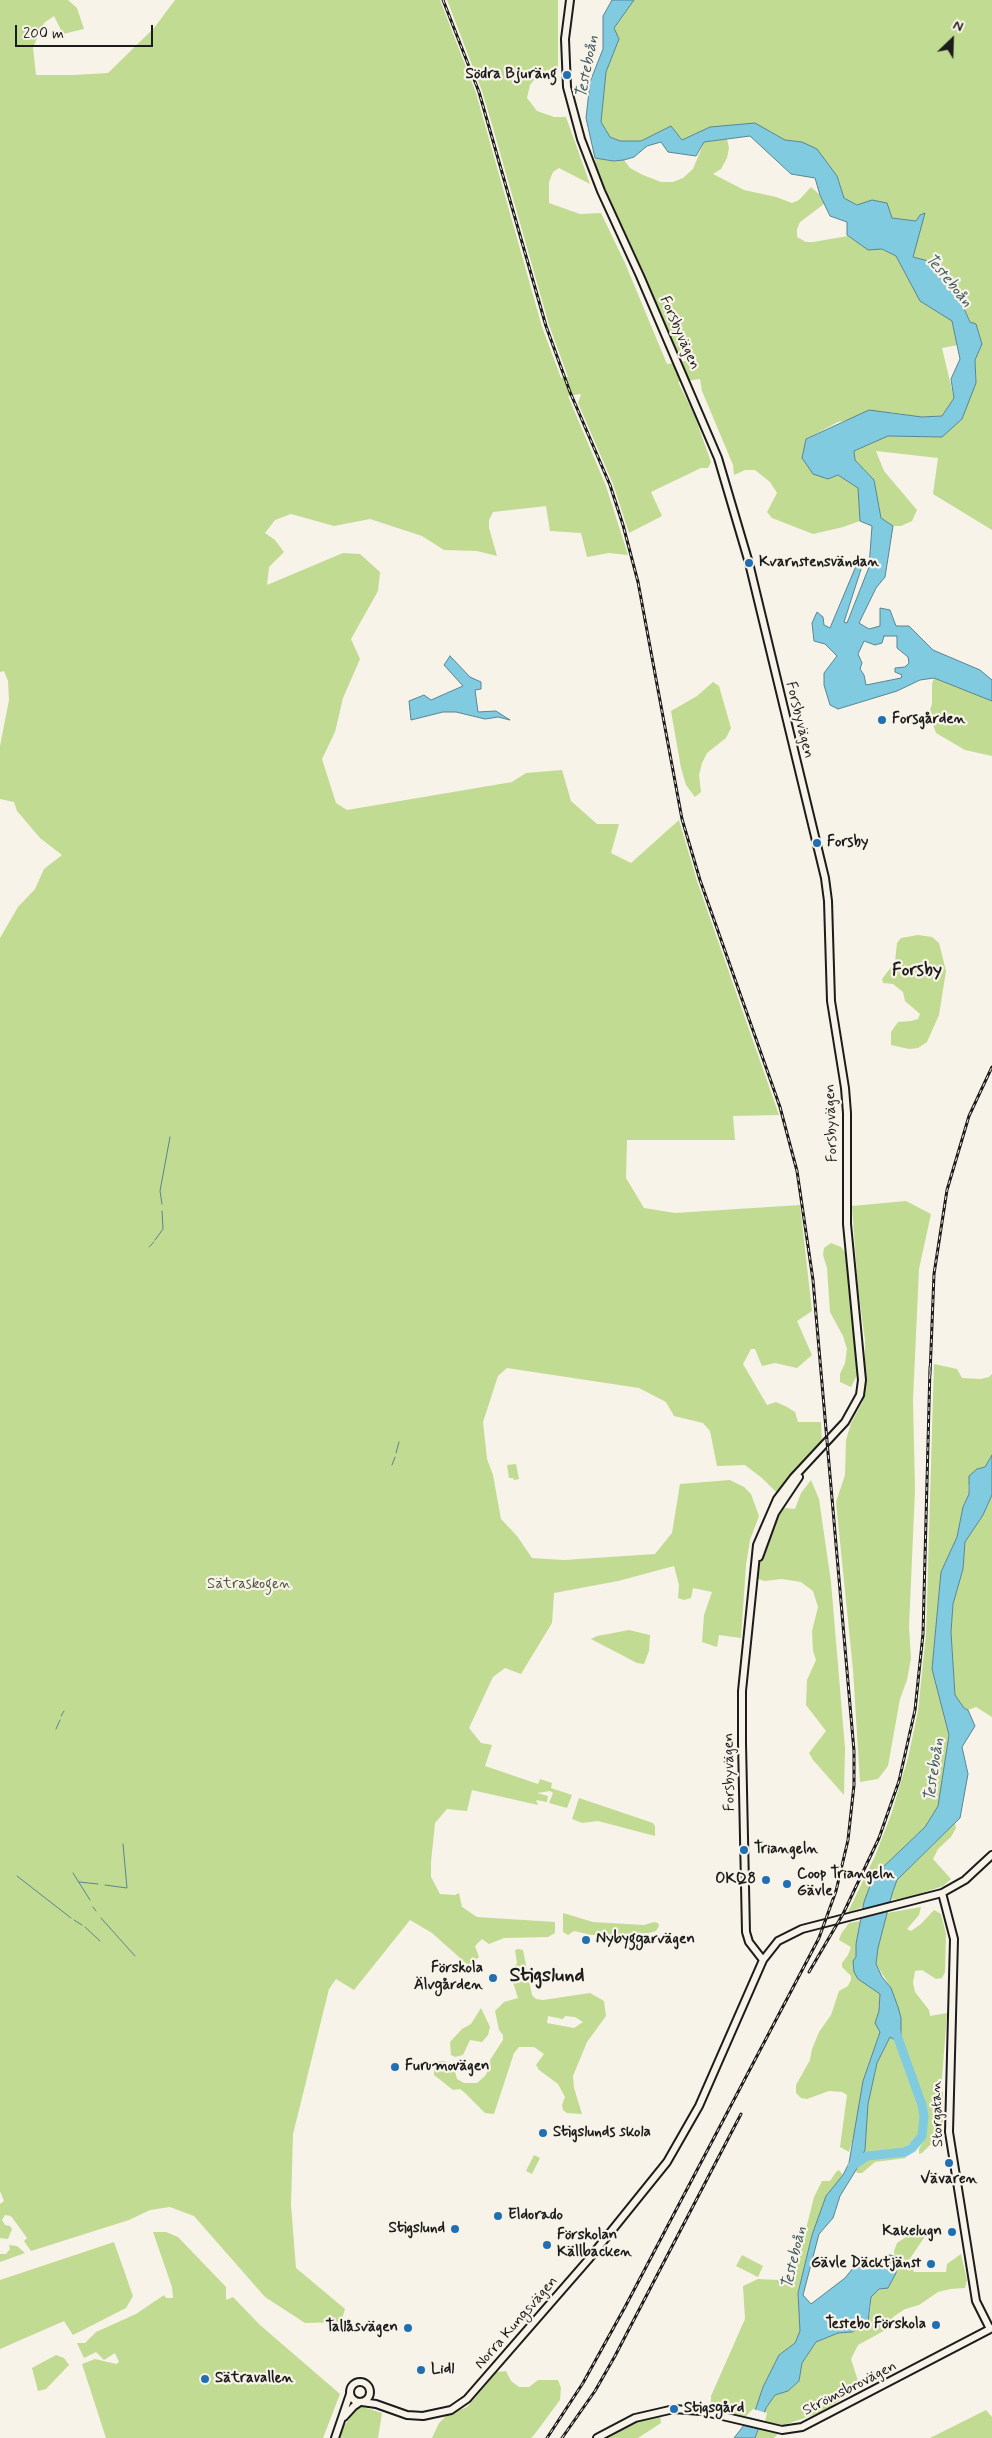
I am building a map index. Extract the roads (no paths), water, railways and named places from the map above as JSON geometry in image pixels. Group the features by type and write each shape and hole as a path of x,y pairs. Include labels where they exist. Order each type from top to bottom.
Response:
{"street":[{"name":"Forsbyvägen","path":"570,0 565,38 568,87 581,139 601,191 640,276 718,458 749,563 825,878 829,918 831,1001 845,1088 847,1224 862,1380 860,1395 845,1422 810,1462 775,1513 753,1580 742,1691 745,1923 750,1942 763,1960"},
{"name":"Norra Kungsvägen","path":"361,2402 389,2408 407,2415 423,2416 442,2414 459,2406 467,2399 592,2255 667,2162 687,2131 763,1960 771,1948 788,1934 857,1914 942,1893 970,1877 992,1855"},
{"name":"Storgatan","path":"942,1893 954,1939 949,2132 976,2301 991,2329"},
{"name":"Strömsbrovägen","path":"597,2438 635,2418 667,2410 701,2411 740,2421 790,2430 818,2421 991,2329"},
{"path":"335,2438 351,2386 359,2382 367,2385 370,2392 368,2398 354,2406 341,2422"},
{"name":"Norra Kungsvägen","path":"370,2392 389,2408"},
{"path":"350,2394 354,2401 361,2402"}],"water":[{"path":"612,0 634,0 614,28 619,39 606,72 601,122 610,137 620,141 641,141 671,126 682,140 710,127 755,123 785,140 802,142 817,149 837,176 844,198 857,205 872,200 887,203 892,218 916,221 920,215 925,213 913,257 940,264 951,279 970,322 976,324 982,344 975,360 976,383 962,419 942,437 888,436 854,451 855,460 874,480 881,518 893,526 885,577 876,588 859,623 869,629 880,626 880,608 890,610 896,626 909,626 933,650 980,670 992,680 992,701 934,678 920,680 897,691 838,709 830,705 824,685 824,673 837,656 825,644 814,641 812,623 817,612 823,617 824,625 830,628 856,566 863,563 844,622 847,623 869,567 872,526 860,521 858,488 838,475 828,479 813,474 802,458 806,439 869,410 922,417 942,416 954,398 951,379 960,359 952,321 920,301 896,256 882,249 868,250 847,235 847,222 830,216 820,195 815,178 791,174 750,136 704,142 696,156 668,152 661,142 647,146 634,157 624,160 613,161 595,158 586,118 590,82 603,49 603,16","holes":["884,636 897,636 897,648 908,657 909,663 905,667 895,668 895,672 902,675 901,678 866,685 864,675 860,669 862,663 858,654 864,641 875,645 882,643"]},
{"path":"450,656 470,677 481,682 481,689 475,690 478,712 496,711 510,720 498,717 485,719 456,712 443,712 411,720 409,701 424,695 431,700 463,686 444,665"},
{"path":"992,1455 992,1495 983,1515 965,1542 963,1569 953,1604 951,1632 955,1695 964,1708 968,1710 975,1726 962,1747 968,1774 960,1818 897,1880 892,1894 878,1948 876,1964 882,1977 891,1988 898,2007 901,2018 901,2037 893,2039 890,2037 877,2063 868,2104 865,2150 856,2170 840,2196 833,2218 819,2234 803,2295 811,2304 845,2278 853,2268 876,2266 884,2257 889,2255 896,2256 896,2273 888,2288 879,2289 871,2297 868,2322 852,2332 838,2333 816,2342 802,2363 799,2381 788,2391 775,2395 766,2408 755,2438 734,2438 755,2411 763,2387 779,2355 795,2343 800,2331 798,2293 812,2235 826,2196 843,2175 849,2163 863,2081 880,2032 875,2023 879,2011 880,1994 858,1979 854,1972 853,1961 856,1957 856,1944 864,1902 871,1883 879,1871 925,1827 938,1806 949,1735 932,1669 941,1572 957,1537 963,1507 969,1494 969,1476 977,1469 985,1467"}],"waterway":[{"path":"162,1204 160,1191 170,1137"},
{"path":"155,1240 163,1229 162,1211"},
{"path":"149,1247 154,1242"},
{"path":"396,1453 399,1442"},
{"path":"392,1465 395,1457"},
{"path":"61,1716 64,1711"},
{"path":"56,1729 60,1720"},
{"path":"105,1885 127,1888 123,1844"},
{"path":"73,1873 90,1900"},
{"path":"17,1876 71,1918"},
{"path":"79,1882 98,1884"},
{"path":"93,1907 96,1911"},
{"path":"101,1918 135,1956"},
{"path":"74,1920 82,1925"},
{"path":"85,1927 100,1941"},
{"name":"Testeboån","path":"852,2166 867,2156 905,2152 912,2148 922,2136 924,2116 922,2105 894,2027"}],"railway":[{"path":"443,0 479,92 546,326 570,392 610,485 623,525 638,582 682,819 700,880 780,1107 797,1171 813,1280 854,1751 854,1785 848,1840 836,1891 819,1938 625,2307 583,2383 547,2438"},
{"path":"930,1375 934,1274 947,1190 969,1116 992,1067"},
{"path":"809,1972 843,1914 879,1838 899,1781 915,1710 923,1634 930,1367"},
{"path":"562,2438 595,2391 615,2356 741,2114"}],"place":[{"name":"Södra Bjuräng","path":"567,75"},
{"name":"Kvarnstensvändan","path":"749,563"},
{"name":"Forsgården","path":"882,720"},
{"name":"Forsby","path":"817,843"},
{"name":"Triangeln","path":"744,1850"},
{"name":"OKQ8","path":"766,1880"},
{"name":"Coop Triangeln Gävle","path":"787,1884"},
{"name":"Nybyggarvägen","path":"586,1940"},
{"name":"Förskola Älvgården","path":"493,1978"},
{"name":"Furumovägen","path":"395,2067"},
{"name":"Stigslunds skola","path":"543,2133"},
{"name":"Vävaren","path":"949,2163"},
{"name":"Eldorado","path":"498,2216"},
{"name":"Stigslund","path":"455,2229"},
{"name":"Kakelugn","path":"952,2232"},
{"name":"Förskolan Källbacken","path":"547,2245"},
{"name":"Gävle Däcktjänst","path":"931,2264"},
{"name":"Testebo Förskola","path":"936,2325"},
{"name":"Tallåsvägen","path":"408,2328"},
{"name":"Lidl","path":"421,2370"},
{"name":"Sätravallen","path":"205,2379"},
{"name":"Stigsgård","path":"674,2409"}],"district":[{"name":"Forsby","path":"917,971"},
{"name":"Stigslund","path":"547,1977"}],"park label":[{"name":"Sätraskogen","path":"249,1585"}]}
